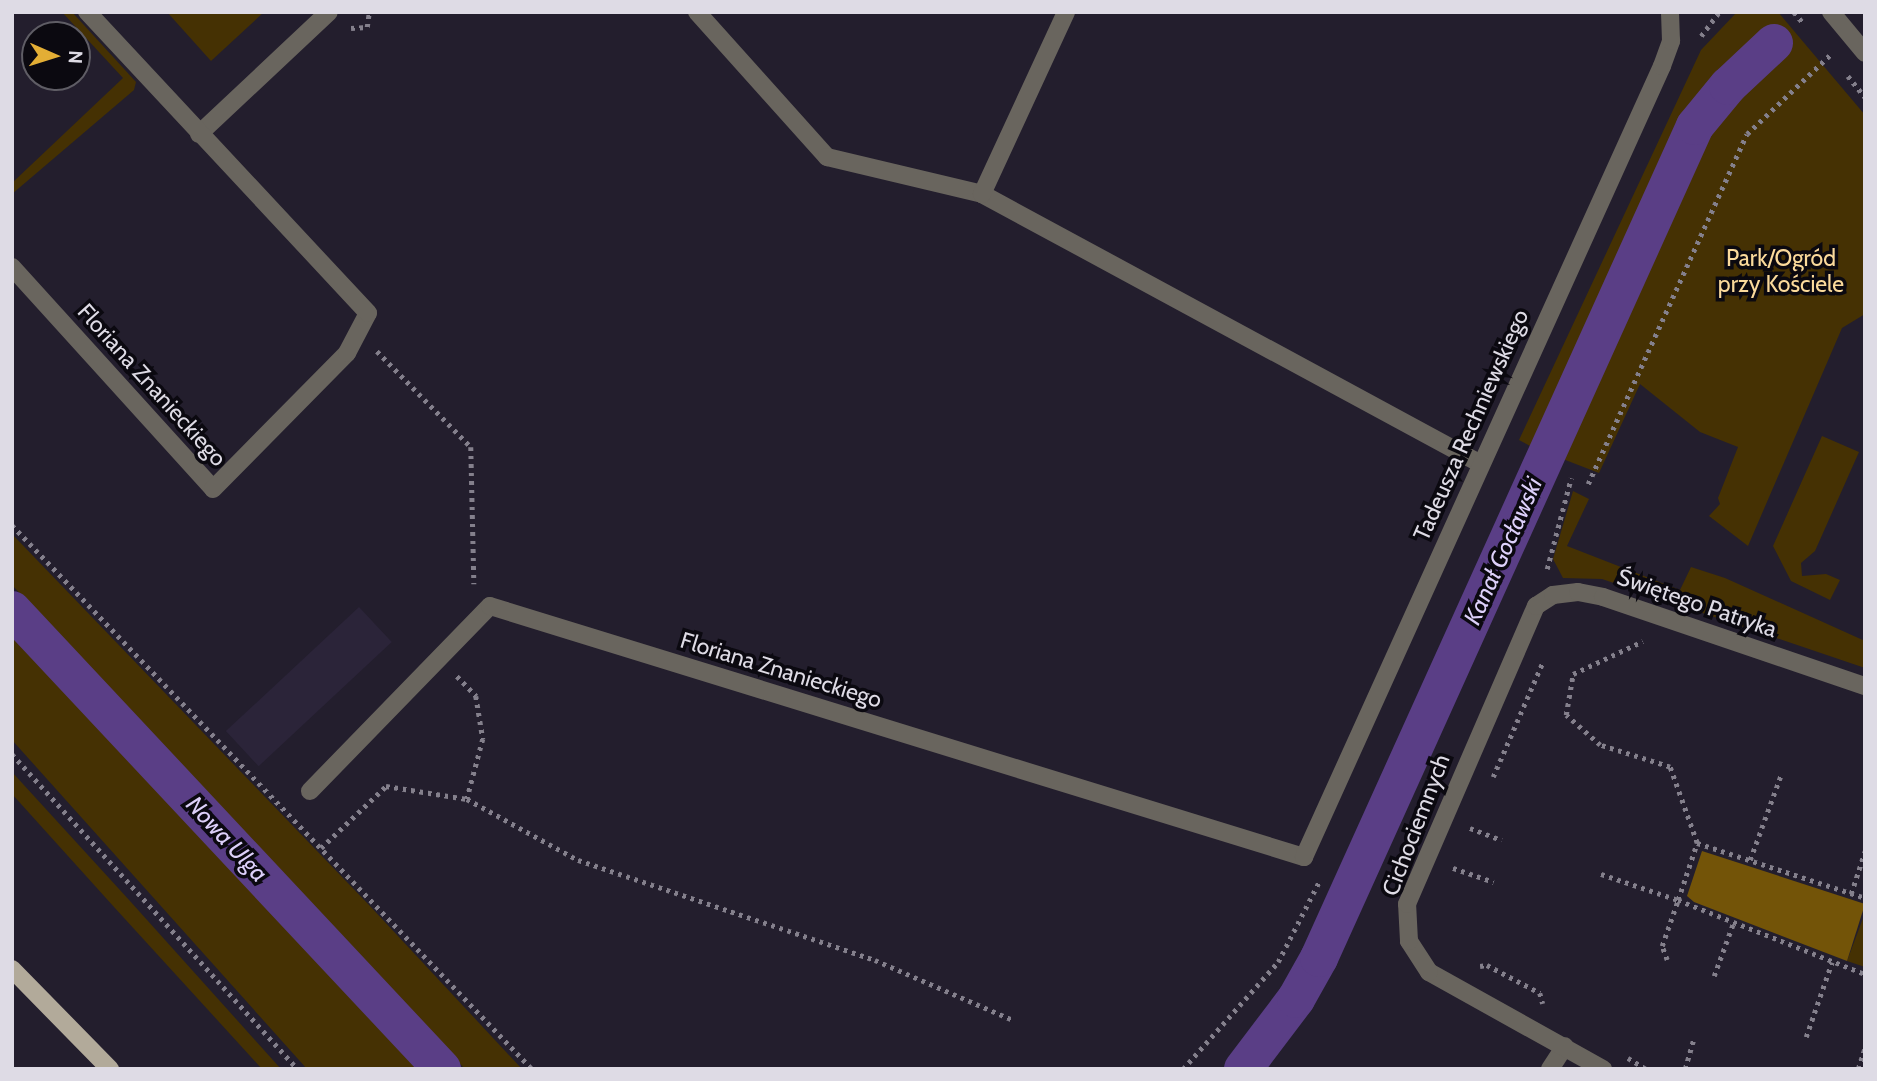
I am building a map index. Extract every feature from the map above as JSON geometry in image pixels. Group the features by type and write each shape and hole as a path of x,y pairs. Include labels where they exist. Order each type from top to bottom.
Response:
{"main road":[{"path":"12,969 110,1069"}],"street":[{"name":"Floriana Znanieckiego","path":"12,267 213,489 347,353 368,313 87,12"},
{"path":"199,134 329,12"},
{"path":"697,12 827,157 982,194 1479,463"},
{"path":"982,194 1066,12"},
{"name":"Tadeusza Rechniewskiego","path":"1304,857 1479,463 1662,66 1671,41 1670,12"},
{"path":"1831,12 1865,53"},
{"name":"Świętego Patryka","path":"1553,595 1578,592 1603,597 1865,686"},
{"name":"Cichociemnych","path":"1553,595 1536,606 1523,626 1407,904 1409,941 1429,972 1603,1069"},
{"name":"Floriana Znanieckiego","path":"310,791 491,606 1304,857"},
{"path":"1550,1069 1565,1046"}],"path":[{"path":"1588,484 1747,134 1830,55"},
{"path":"355,338 385,355 471,447 475,622"},
{"path":"1553,595 1547,568 1571,478"},
{"path":"12,525 532,1069"},
{"path":"1647,640 1573,674 1566,715 1600,745 1670,767 1698,843 1662,946 1667,960"},
{"path":"1488,779 1497,774 1543,671 1541,651"},
{"path":"440,658 476,696 484,739 467,799"},
{"path":"12,754 298,1069"},
{"path":"1750,860 1781,775"},
{"path":"321,848 386,786 467,799 578,860 876,960 1013,1020"},
{"path":"1462,826 1502,840"},
{"path":"1698,843 1865,898"},
{"path":"1851,894 1865,851"},
{"path":"1448,858 1446,866 1494,882"},
{"path":"1601,874 1678,900 1733,925 1865,974"},
{"path":"1714,976 1733,925"},
{"path":"1806,1037 1832,962"},
{"path":"1475,967 1487,965 1541,993 1544,1011"},
{"path":"1685,1069 1694,1038"},
{"path":"1857,1069 1865,1047"},
{"path":"1619,1053 1646,1069"}],"shaded area":[{"path":"359,607 392,642 259,766 226,731"},
{"path":"1702,851 1865,904 1847,961 1694,902 1687,896"}],"green space":[{"path":"62,12 72,12 80,21 70,21"},
{"path":"167,12 264,12 211,61"},
{"name":"Park/Ogród przy Kościele","path":"1737,12 1778,12 1865,115 1865,314 1842,328 1748,546 1709,516 1720,504 1718,498 1738,447 1700,432 1640,384 1599,473 1555,456 1695,145 1733,91 1779,49 1771,38 1705,98 1538,450 1519,440 1701,50"},
{"path":"91,33 136,82 134,90 12,194 12,183 123,78 91,43"},
{"path":"1822,436 1859,452 1815,551 1801,563 1802,576 1826,574 1840,580 1830,600 1791,581 1773,546"},
{"path":"1573,491 1589,499 1567,546 1680,590 1691,567 1725,578 1865,641 1865,668 1602,579 1563,578 1553,559"},
{"path":"12,534 369,905 522,1069 465,1069 12,585"},
{"path":"12,625 72,694 422,1069 307,1069 12,740"},
{"path":"12,772 281,1069 262,1069 114,907 12,794"},
{"path":"1865,913 1865,967 1847,961"}],"waterway":[{"name":"Kanał Gocławski","path":"1243,1069 1296,999 1319,958 1695,126 1728,86 1774,43"},
{"name":"Nowa Ulga","path":"12,610 442,1069"}]}
